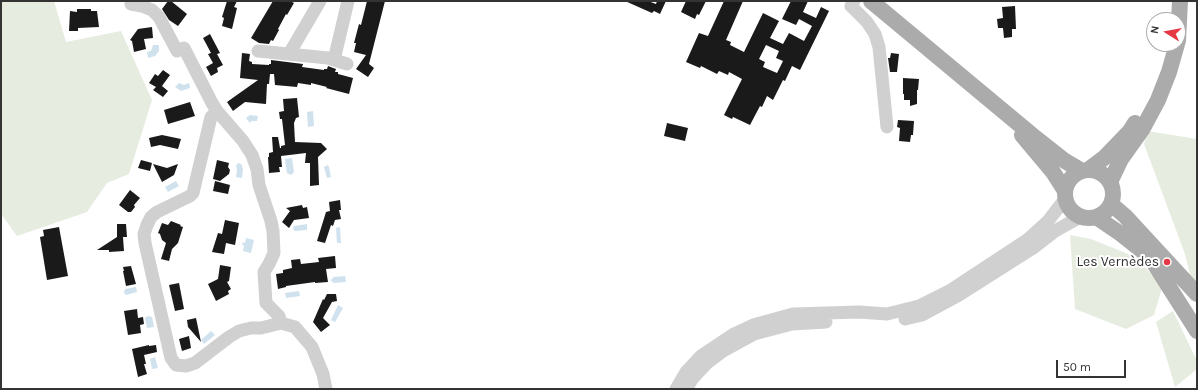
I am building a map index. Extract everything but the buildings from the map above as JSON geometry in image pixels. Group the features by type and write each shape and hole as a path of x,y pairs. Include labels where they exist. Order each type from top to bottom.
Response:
{"main road":[{"path":"871,1 1064,160 1085,171"},
{"path":"1169,12 1170,1"},
{"path":"1179,12 1180,1"},
{"path":"1085,171 1104,158 1130,130 1153,90 1162,66 1165,52"},
{"path":"1110,182 1121,159 1143,128 1158,100 1175,52"},
{"path":"992,101 1053,172 1065,195 1068,206 1073,212 1088,217 1121,234 1150,257 1197,331"},
{"path":"1065,195 1067,184 1075,174 1085,171 1097,171 1104,175 1110,182 1112,189 1113,196 1111,204 1102,214 1088,217"},
{"path":"1111,204 1125,216 1197,294"}],"street":[{"path":"289,54 320,1"},
{"path":"258,51 341,62 348,1"},
{"path":"854,1 851,6 876,34 879,47 887,127"},
{"path":"131,4 152,10 159,17 177,51 184,48 217,111 252,155 257,169 258,185 273,231 274,253 264,272 266,303 279,316 281,323"},
{"path":"217,111 211,117 192,193 190,196 157,212 151,217 144,234 144,243 171,358 176,365 186,366 195,363 239,331 281,323 294,327 312,348 323,374 326,389"},
{"path":"676,389 686,372 701,356 734,334 753,325 793,314 859,312 886,314 919,306 951,290 1026,240 1048,221 1065,195"},
{"path":"686,389 693,378 707,363 723,351 754,334 792,324 858,320 887,323 922,315 959,296 1033,248 1055,230 1088,217"}],"shaded area":[{"path":"1,1 54,1 66,42 121,31 152,100 129,174 107,183 87,212 17,236 1,214"},
{"path":"1147,131 1197,139 1197,282 1191,279 1185,254 1144,144"},
{"path":"1070,235 1091,239 1138,258 1162,288 1154,315 1126,329 1075,309"},
{"path":"1173,311 1197,361 1197,369 1175,387 1156,322"}],"water":[{"path":"153,45 159,45 159,51 155,56 148,58 147,52 151,51"},
{"path":"179,83 184,85 189,83 190,88 181,91 175,87"},
{"path":"313,111 314,126 308,127 307,112"},
{"path":"250,115 258,116 257,121 252,121 250,123 246,118"},
{"path":"292,158 294,172 291,175 287,173 285,159"},
{"path":"239,163 242,165 243,170 242,178 236,177 236,166"},
{"path":"328,165 331,177 327,178 324,167"},
{"path":"176,181 179,186 168,192 165,187"},
{"path":"307,224 307,230 295,231 293,229 294,226"},
{"path":"340,227 341,243 337,243 336,228"},
{"path":"246,238 254,240 251,253 243,251 244,246 242,244 243,242 245,243"},
{"path":"345,276 346,282 331,282 333,277"},
{"path":"136,287 137,292 126,295 124,293 125,289"},
{"path":"299,291 300,296 286,298 285,293"},
{"path":"338,305 343,308 335,322 331,320"},
{"path":"148,316 152,317 154,327 147,328 145,318"},
{"path":"211,331 215,335 204,344 201,340"},
{"path":"155,357 158,368 152,369 150,359"}],"place":[{"name":"Les Vernèdes","path":"1167,262"}]}
